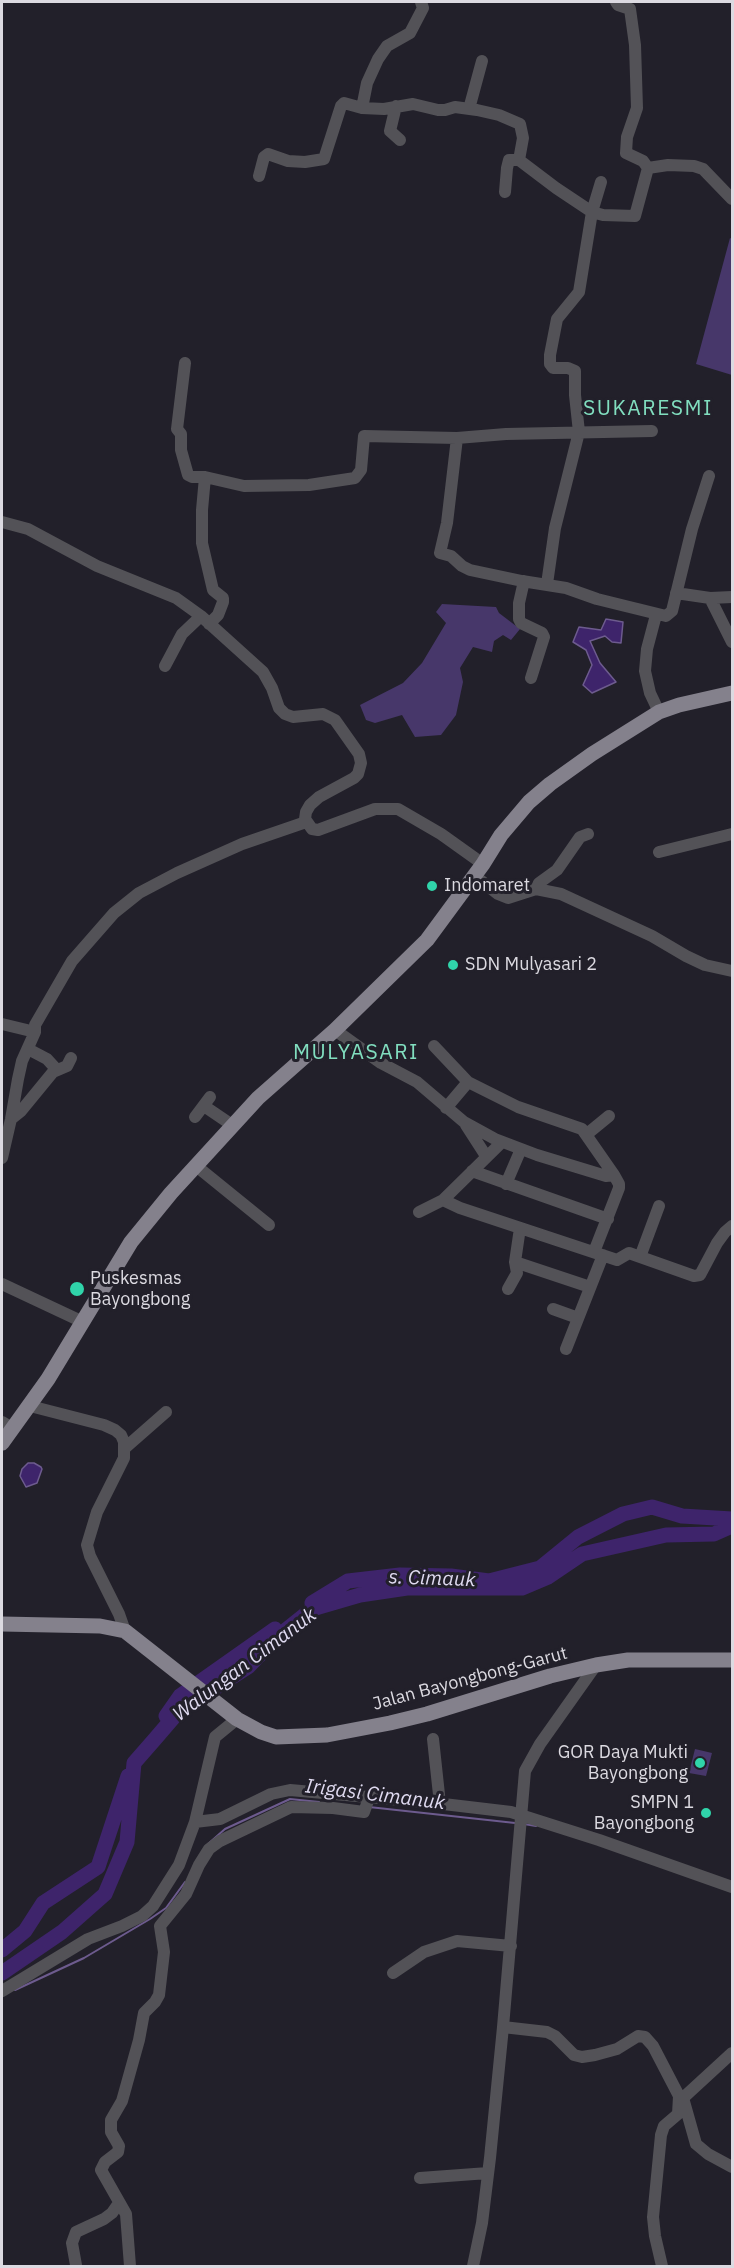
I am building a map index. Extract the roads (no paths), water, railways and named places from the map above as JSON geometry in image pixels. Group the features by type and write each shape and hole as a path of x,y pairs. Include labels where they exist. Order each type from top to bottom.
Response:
{"main road":[{"path":"2,1443 7,1425 30,1406 131,1242 231,1125 288,1070 335,1030 428,940 479,870 501,835 538,793 592,754 659,712 732,693"},
{"name":"Jalan Bayongbong-Garut","path":"2,1624 100,1626 125,1631 232,1715 261,1732 276,1737 327,1735 428,1714 550,1676 596,1665 628,1660 732,1660"}],"street":[{"path":"362,108 367,84 378,59 387,46 410,33 423,8 421,2"},
{"path":"616,2 630,9 635,45 637,108 627,137 626,153 643,161 648,168"},
{"path":"469,109 482,61"},
{"path":"259,176 264,157 268,154 288,160 321,161 325,157 340,106 347,102 362,108 384,109 413,105 445,110 455,107 499,115 520,124 523,138 519,160"},
{"path":"396,106 390,131 400,140"},
{"path":"505,192 510,160 519,160 592,212 603,215 635,216 648,168"},
{"path":"648,168 668,165 694,166 703,169 732,199"},
{"path":"547,584 555,528 579,432 575,371 568,368 554,368 549,360 557,319 579,292 592,212 601,182"},
{"path":"185,363 177,429 181,434 181,450 188,475 244,486 309,485 355,478 361,470 364,436 457,438 652,431"},
{"path":"457,438 447,523 440,553 454,557 462,566 470,570 547,584 656,615 670,614 709,476"},
{"path":"165,666 182,634 218,615 223,602 213,590 202,543 205,477"},
{"path":"2,522 28,529 97,566 166,593 205,620 263,672 279,708 285,714 293,717 322,714 329,716 342,728 359,754 361,763 358,774 319,797 310,805 306,812 306,822 312,829 318,830 375,809 398,809 441,834 479,870 498,894 508,898 536,889 561,894 652,936 695,961 732,971"},
{"path":"524,581 519,603 519,619 521,623 542,633 544,638 531,678"},
{"path":"676,593 710,598 732,597"},
{"path":"710,598 732,642"},
{"path":"656,615 647,650 645,670 650,693 659,712"},
{"path":"2,1158 18,1079 35,1032 35,1025 72,961 114,913 139,893 177,873 242,844 306,822"},
{"path":"536,889 539,883 557,870 580,837 588,834"},
{"path":"659,852 732,834"},
{"path":"2,1024 35,1032"},
{"path":"335,1030 381,1063 417,1082 464,1122 502,1142 606,1176 614,1175"},
{"path":"434,1046 468,1082 518,1107 582,1129 619,1184 590,1287 566,1349"},
{"path":"28,1048 42,1056 57,1070"},
{"path":"11,1119 57,1070 67,1066 71,1058"},
{"path":"446,1108 468,1082"},
{"path":"195,1117 207,1101 231,1125"},
{"path":"587,1134 609,1116"},
{"path":"464,1122 486,1156"},
{"path":"419,1212 443,1200 502,1142"},
{"path":"506,1184 521,1149"},
{"path":"195,1165 269,1225"},
{"path":"472,1171 608,1219"},
{"path":"443,1200 460,1208 617,1260 629,1253 697,1276 717,1243 732,1226"},
{"path":"640,1257 659,1206"},
{"path":"508,1289 517,1273 515,1262 520,1228"},
{"path":"515,1262 590,1287"},
{"path":"2,1284 82,1322"},
{"path":"553,1309 578,1318"},
{"path":"30,1406 87,1420 115,1430 121,1435 126,1448"},
{"path":"125,1631 119,1614 90,1557 88,1538 97,1512 120,1469 126,1448 166,1412"},
{"path":"473,2266 482,2223 488,2173 511,1946 524,1778 528,1763 596,1665"},
{"path":"130,2266 126,2214 101,2170 105,2162 118,2152 119,2146 111,2132 111,2120 122,2101 144,2013 159,1995 164,1952 156,1915 179,1865 195,1822 215,1737 232,1715"},
{"path":"433,1739 440,1804"},
{"path":"195,1822 220,1819 271,1794 290,1790 367,1803"},
{"path":"2,1992 88,1939 142,1916 156,1915 186,1894 199,1865 210,1849 220,1841 291,1807 367,1803 440,1804 522,1817 599,1840 732,1887"},
{"path":"393,1973 431,1949 464,1940 511,1946"},
{"path":"503,2027 547,2032 555,2036 574,2055 582,2057 617,2049 638,2036 645,2037 659,2055 681,2097 696,2144 708,2154 732,2167"},
{"path":"662,2266 653,2217 661,2135 664,2126 676,2118 681,2097 732,2053"},
{"path":"420,2178 488,2173"},
{"path":"76,2265 72,2243 76,2232 112,2213 119,2203"}],"waterway":[{"name":"s. Cimauk","path":"312,1603 348,1581 400,1575 451,1576 489,1581 540,1568 578,1537 623,1514 652,1507 682,1516 732,1519"},
{"name":"Walungan Cimanuk","path":"2,1973 62,1932 105,1894 127,1842 134,1763 179,1711 248,1667 277,1637 312,1609 360,1595 407,1588 522,1588 548,1577 582,1554 666,1535 714,1534 732,1526"},
{"name":"s. Cimauk","path":"166,1716 180,1696 275,1629"},
{"name":"s. Cimauk","path":"2,1950 25,1931 43,1903 98,1867 128,1776"},
{"name":"Irigasi Cimanuk","path":"208,1844 225,1829 290,1799 319,1802"},
{"name":"Irigasi Cimanuk","path":"369,1807 515,1823"},
{"name":"Irigasi Cimanuk","path":"524,1824 536,1826"},
{"name":"Irigasi Cimanuk","path":"15,1990 84,1958 150,1919 166,1908 185,1882"}],"place":[{"name":"Indomaret","path":"432,886"},
{"name":"SDN Mulyasari 2","path":"453,965"},
{"name":"Puskesmas Bayongbong","path":"77,1289"},
{"name":"GOR Daya Mukti Bayongbong","path":"700,1763"},
{"name":"SMPN 1 Bayongbong","path":"706,1813"}],"district":[{"name":"SUKARESMI","path":"648,409"},
{"name":"MULYASARI","path":"356,1053"}]}
